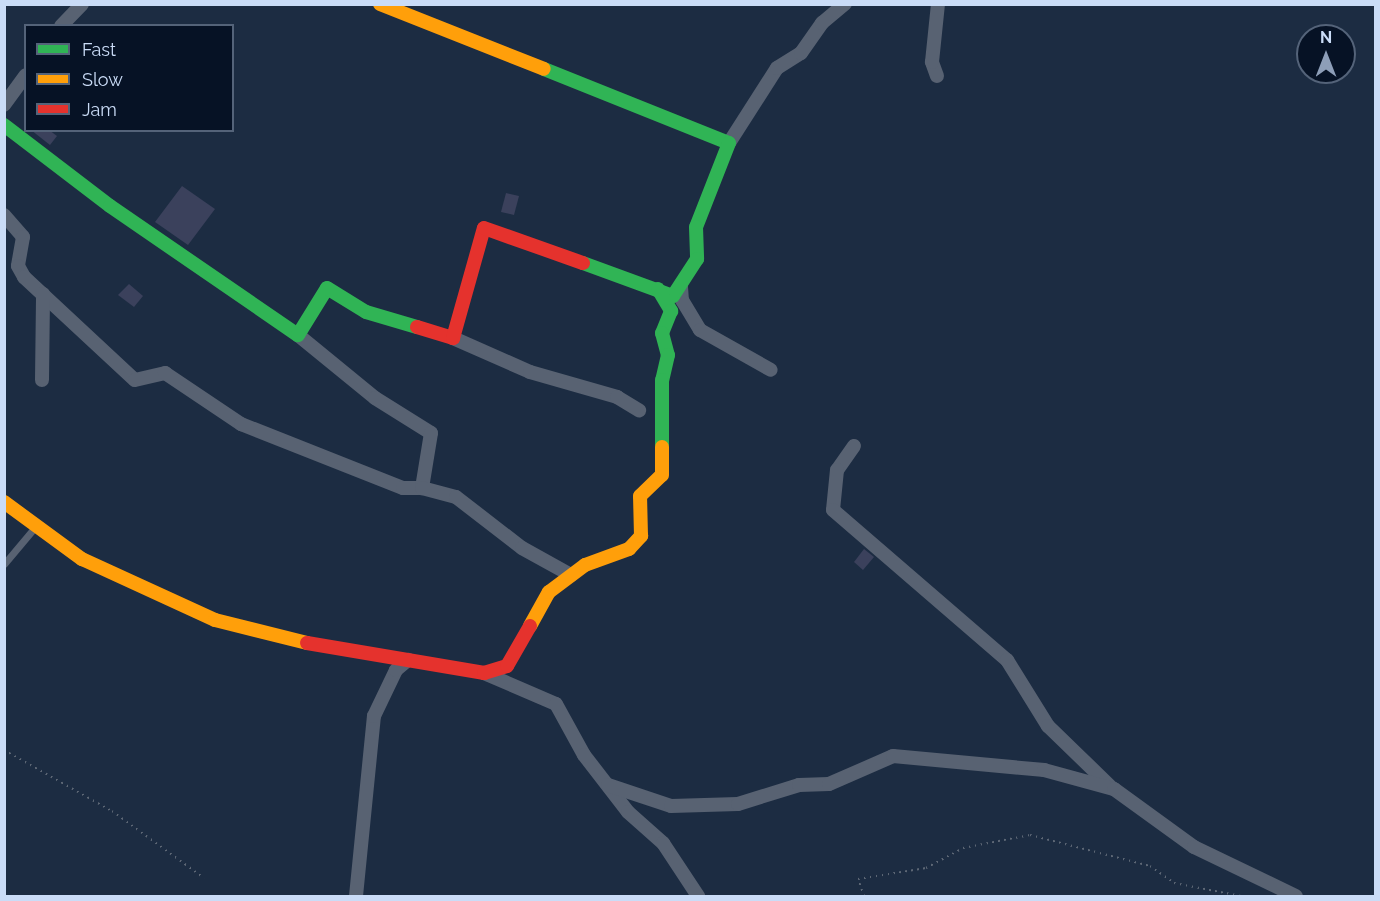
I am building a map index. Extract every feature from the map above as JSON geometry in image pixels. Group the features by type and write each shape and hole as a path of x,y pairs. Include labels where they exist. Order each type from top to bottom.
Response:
{"street":[{"path":"63,24 82,4"},
{"path":"380,4 729,143"},
{"path":"453,338 484,228 673,296 697,260 696,227 729,143 777,68 801,53 822,23 846,4"},
{"path":"937,76 932,62 938,4"},
{"path":"4,105 24,78"},
{"path":"4,125 110,206 298,335 375,398 431,433 422,488"},
{"path":"4,215 23,237 20,272 135,380 165,373 241,424 403,488 422,488 456,497 522,548 571,575"},
{"path":"681,287 682,300 700,330"},
{"path":"298,335 327,288 366,312 453,338 530,372 617,397 639,410"},
{"path":"656,288 671,311 771,370"},
{"path":"42,380 43,294"},
{"path":"484,674 507,666 549,592 571,575 629,549 640,536 640,496 662,475 662,380 668,355 662,333 671,311"},
{"path":"854,446 837,470 833,510 1007,660 1048,726 1114,789 1194,847 1296,897"},
{"path":"4,502 82,559 215,620 269,637 484,674 555,704 608,784 663,843 698,897"},
{"path":"356,897 374,716 396,670 408,660"},
{"path":"608,784 671,806 738,804 799,785 829,784 893,756 1044,770 1114,789"}],"lane":[{"path":"4,564 37,525"}],"path":[{"path":"4,750 112,811 204,878"},
{"path":"864,897 858,879 926,868 963,848 1030,835 1150,866 1174,883 1241,897"}],"building":[{"path":"34,132 52,132 57,136 50,145"},
{"path":"182,186 215,209 188,245 155,222"},
{"path":"506,193 519,196 514,215 501,212"},
{"path":"129,284 143,296 134,307 118,295"},
{"path":"864,549 874,557 863,570 854,562"}],"traffic: fast":[{"path":"544,69 729,143 696,227 697,259 673,296 583,263"},
{"path":"4,125 110,206 298,335 327,288 366,312 417,327"},
{"path":"658,289 671,311 662,333 668,355 662,380 662,447"}],"traffic: slow":[{"path":"380,4 544,69"},
{"path":"530,626 549,592 585,565 629,549 641,536 640,496 662,475 662,447"},
{"path":"4,502 82,559 215,620 307,643"}],"traffic: jam":[{"path":"417,327 453,338 484,228 583,263"},
{"path":"307,643 484,673 507,666 530,626"}]}
